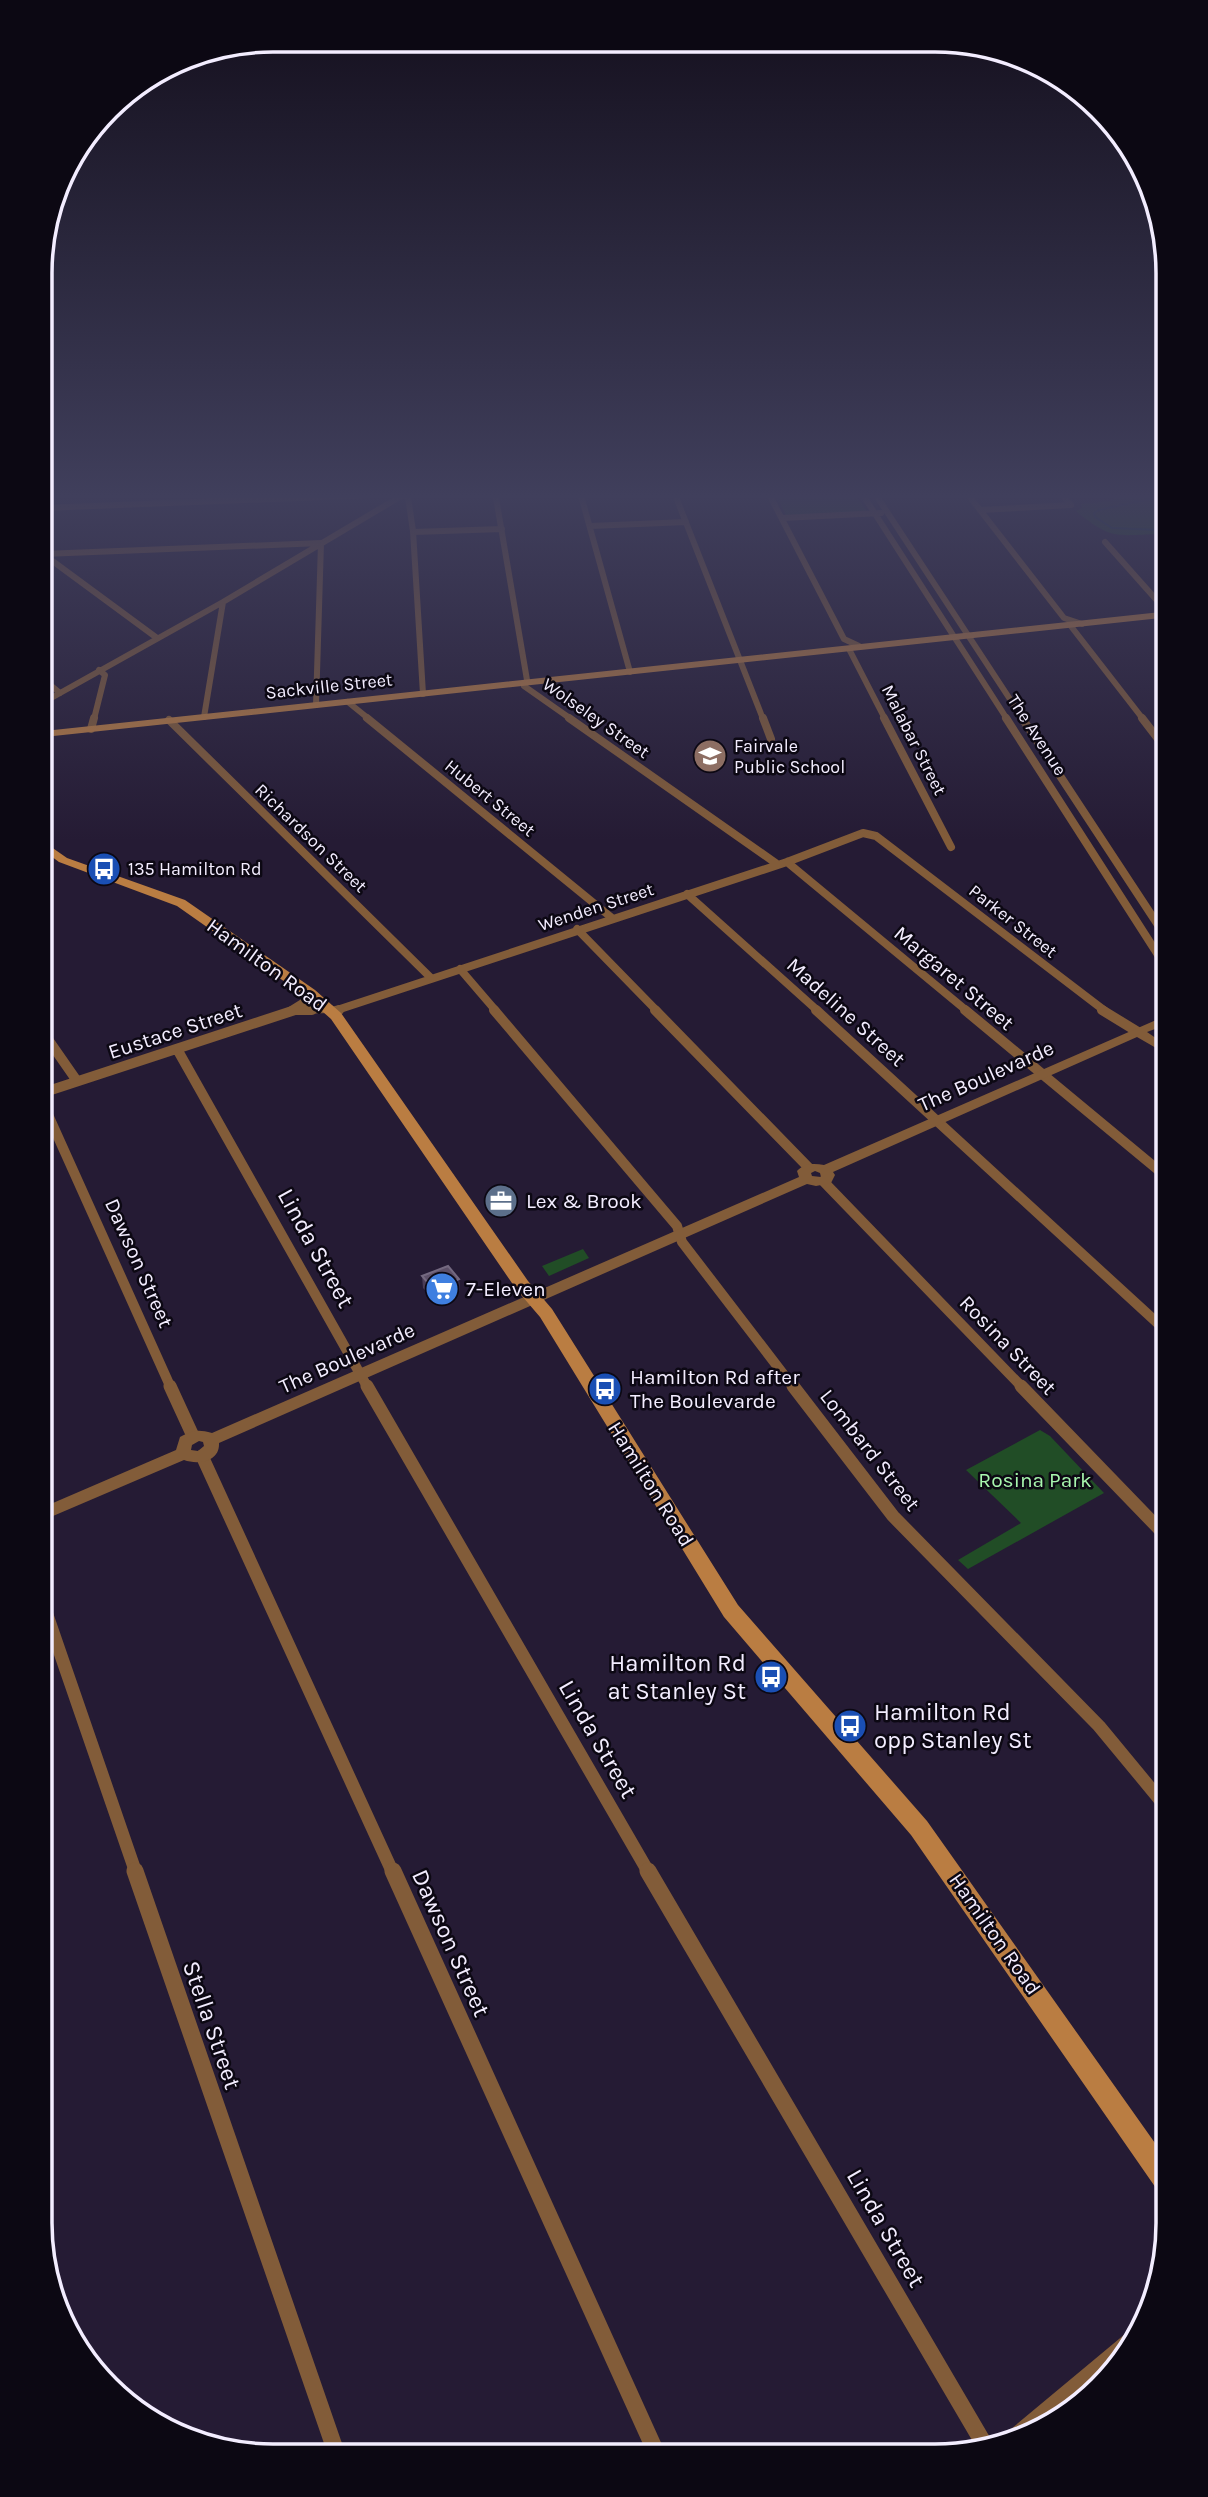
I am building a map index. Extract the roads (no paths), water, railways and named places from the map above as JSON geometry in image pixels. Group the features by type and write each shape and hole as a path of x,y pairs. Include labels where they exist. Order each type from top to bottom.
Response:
{"main road":[{"name":"Sackville Street","path":"53,733 834,650 847,644 865,647 1065,623 1082,624 1156,616"},
{"name":"Hamilton Road","path":"53,852 62,860 181,903 331,1010 548,1316 731,1611 919,1828 1155,2166"}],"street":[{"path":"117,609 157,638"},
{"path":"53,697 211,609"},
{"path":"204,717 222,609"},
{"path":"316,705 319,609"},
{"path":"418,609 423,694"},
{"name":"Wolseley Street","path":"515,609 527,678 524,686 782,863"},
{"path":"613,609 630,672"},
{"path":"721,609 771,739"},
{"name":"Malabar Street","path":"829,609 951,847"},
{"name":"The Avenue","path":"936,609 1156,950"},
{"name":"The Avenue","path":"950,609 1156,922"},
{"path":"1054,609 1156,736"},
{"path":"90,729 105,675 99,670"},
{"path":"53,687 60,693"},
{"name":"Hubert Street","path":"348,702 612,918"},
{"name":"Richardson Street","path":"169,720 431,978"},
{"name":"Wenden Street","path":"294,1010 331,1010 782,863 863,833 870,833"},
{"name":"Parker Street","path":"870,833 1115,1020 1139,1032"},
{"name":"Margaret Street","path":"782,863 1044,1074 1156,1168"},
{"name":"Madeline Street","path":"687,894 1155,1321"},
{"path":"577,929 808,1173 824,1176"},
{"name":"Lombard Street","path":"460,969 677,1226 685,1245 893,1516 1098,1726 1155,1794"},
{"name":"Eustace Street","path":"53,1090 294,1010 310,993"},
{"name":"The Boulevarde","path":"824,1176 937,1120 1156,1024"},
{"path":"1139,1032 1156,1043"},
{"path":"53,1046 77,1081"},
{"name":"Linda Street","path":"177,1049 360,1375 604,1798 981,2439"},
{"name":"Dawson Street","path":"53,1125 193,1436"},
{"name":"The Boulevarde","path":"211,1440 681,1234 808,1173"},
{"name":"Rosina Street","path":"824,1176 1155,1525"},
{"path":"52,1510 184,1453 193,1457 202,1456 210,1451 211,1440 202,1435 193,1436 184,1444 184,1453"},
{"name":"Dawson Street","path":"202,1456 652,2444"},
{"name":"Stella Street","path":"52,1630 333,2444"},
{"path":"1055,2408 1099,2371"}],"place":[{"name":"Fairvale Public School","path":"710,756"},
{"name":"135 Hamilton Rd","path":"104,869"},
{"name":"Lex & Brook","path":"501,1201"},
{"name":"7-Eleven","path":"442,1289"},
{"name":"Hamilton Rd after The Boulevarde","path":"605,1389"},
{"name":"Hamilton Rd at Stanley St","path":"771,1677"},
{"name":"Hamilton Rd opp Stanley St","path":"850,1726"}],"park label":[{"name":"Rosina Park","path":"1035,1480"}]}
